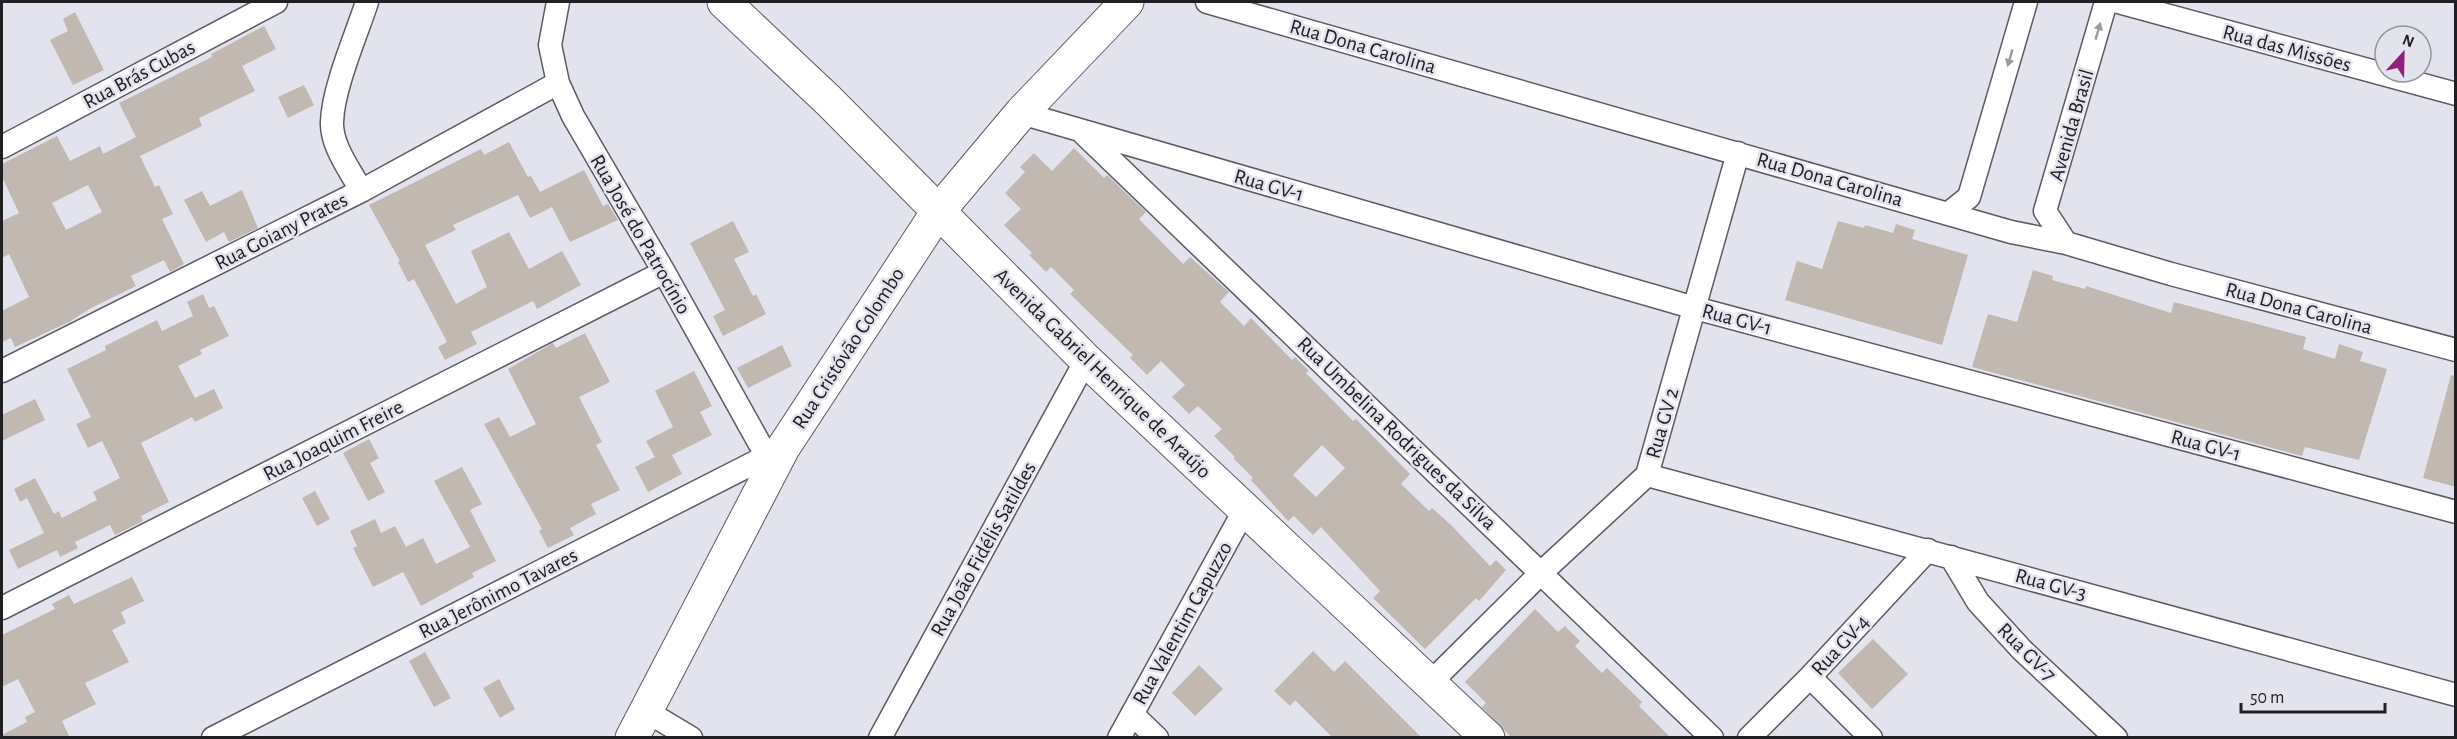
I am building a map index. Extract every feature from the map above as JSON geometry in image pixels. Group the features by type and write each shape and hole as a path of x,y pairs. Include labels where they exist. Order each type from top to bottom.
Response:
{"street":[{"name":"Rua Brás Cubas","path":"2,147 276,2"},
{"path":"361,191 337,144 332,123 345,65 367,2"},
{"name":"Rua José do Patrocínio","path":"558,2 550,45 558,83 573,116 664,272 775,452"},
{"name":"Avenida Gabriel Henrique de Araújo","path":"724,2 829,101 937,213 1086,360 1488,738"},
{"name":"Rua Cristóvão Colombo","path":"639,724 775,452 937,213 1021,113 1127,2"},
{"name":"Rua Dona Carolina","path":"1207,2 2011,232 2066,243 2171,274 2456,350"},
{"path":"1948,213 1969,197 2026,2"},
{"name":"Avenida Brasil","path":"2066,243 2045,211 2106,2"},
{"name":"Rua das Missões","path":"2118,2 2456,94"},
{"name":"Rua Goiany Prates","path":"2,371 361,191 558,83"},
{"name":"Rua GV-1","path":"1021,113 1695,308 2456,512"},
{"name":"Rua Umbelina Rodrigues da Silva","path":"1080,130 1712,738"},
{"name":"Rua GV 2","path":"1431,682 1542,572 1647,475 1738,153"},
{"name":"Rua Joaquim Freire","path":"2,608 664,272"},
{"name":"Rua João Fidélis Satildes","path":"880,738 1086,360"},
{"name":"Rua Jerônimo Tavares","path":"213,738 775,452"},
{"name":"Rua GV-3","path":"1647,475 2456,695"},
{"name":"Rua Valentim Capuzzo","path":"1119,738 1245,509"},
{"name":"Rua GV-4","path":"1749,738 1810,677 1928,550"},
{"name":"Rua GV-7","path":"1951,557 1978,602 2022,650 2116,738"},
{"path":"1810,677 1871,738"},
{"path":"1132,714 1157,738"},
{"path":"639,724 691,738"}],"building":[{"path":"75,12 104,70 73,85 50,40 68,31 63,19"},
{"path":"264,26 276,49 242,66 255,91 199,118 202,126 140,156 155,187 159,185 173,214 162,219 184,264 170,272 164,260 131,276 136,286 91,308 69,322 15,347 11,338 2,342 2,311 29,297 9,254 2,258 2,221 19,213 2,177 2,164 57,136 70,161 100,146 103,154 136,137 119,103 212,57 211,54","holes":["88,185 102,212 66,230 52,203"]},
{"path":"304,85 314,105 288,118 278,97"},
{"path":"509,142 528,177 531,176 540,192 584,170 603,206 608,204 618,220 570,242 552,207 530,218 518,195 453,225 456,230 425,245 456,304 487,287 471,251 509,232 529,269 562,251 581,285 537,309 533,301 471,332 477,344 445,360 438,347 447,342 414,279 408,282 398,262 400,261 369,205 481,149 484,155"},
{"path":"1074,148 1104,178 1107,175 1146,212 1139,219 1183,264 1190,257 1229,292 1220,302 1244,326 1251,318 1292,360 1295,357 1309,371 1306,373 1353,421 1356,419 1410,474 1401,484 1429,511 1432,508 1451,525 1490,566 1496,560 1506,570 1479,601 1476,598 1425,649 1373,598 1380,591 1321,527 1313,535 1294,516 1288,521 1251,480 1253,478 1233,458 1235,457 1214,436 1222,429 1198,406 1189,414 1172,397 1185,385 1161,361 1147,375 1130,358 1133,355 1070,294 1074,290 1051,267 1046,272 1029,255 1032,253 1004,225 1021,209 1005,193 1025,172 1020,167 1034,153 1052,171","holes":["1322,445 1345,468 1316,497 1293,475"]},
{"path":"242,190 258,228 229,242 224,232 206,242 184,200 202,191 210,206"},
{"path":"733,221 749,252 734,259 753,296 756,294 766,314 723,336 713,316 725,310 690,243"},
{"path":"1838,221 1864,228 1865,225 1893,233 1896,224 1915,230 1912,239 1968,255 1942,345 1785,300 1797,261 1822,269"},
{"path":"2033,270 2053,276 2052,280 2085,289 2086,286 2171,313 2174,302 2306,337 2303,349 2335,359 2339,344 2363,352 2360,361 2387,369 2359,460 2305,447 2302,456 1972,367 1988,314 2017,322"},
{"path":"203,294 209,308 214,306 229,336 200,350 202,354 178,366 195,398 214,389 223,408 195,422 192,417 141,443 169,502 141,516 143,521 115,535 110,525 75,542 78,548 60,557 57,550 18,569 9,550 44,533 27,498 20,502 14,489 35,478 54,514 59,511 62,518 97,500 93,492 120,478 102,441 88,448 76,424 91,417 67,369 106,350 105,346 157,320 162,331 193,316 187,302"},
{"path":"585,333 610,382 579,397 602,442 596,445 620,490 591,504 596,514 570,528 574,535 548,548 539,531 542,529 484,424 499,417 510,437 536,424 508,369 553,343 556,348"},
{"path":"782,345 792,366 748,388 737,368"},
{"path":"694,371 712,406 700,412 712,435 672,455 682,474 648,492 635,467 655,457 646,441 673,427 655,391"},
{"path":"2451,375 2456,376 2456,487 2423,478"},
{"path":"35,399 45,420 2,441 2,415"},
{"path":"369,439 379,458 370,463 385,492 368,501 343,453"},
{"path":"462,467 482,504 470,510 496,561 472,573 474,577 421,606 403,572 373,587 353,548 357,546 350,531 375,519 381,533 395,526 406,547 423,538 436,564 470,547 434,481"},
{"path":"315,491 330,519 317,526 302,498"},
{"path":"132,577 144,601 121,612 126,623 112,630 129,662 85,683 96,704 62,721 70,738 2,738 2,735 27,722 25,717 35,712 18,679 2,687 2,635 55,609 52,604 69,595 74,604"},
{"path":"1535,609 1558,632 1565,626 1580,641 1575,646 1602,673 1607,668 1642,702 1639,706 1671,738 1512,738 1482,707 1486,703 1465,682"},
{"path":"1873,639 1908,674 1872,709 1838,673"},
{"path":"1313,651 1334,672 1345,661 1422,738 1333,738 1295,700 1290,706 1274,691"},
{"path":"425,652 451,698 434,707 409,661"},
{"path":"1199,665 1223,689 1195,716 1172,693"},
{"path":"499,679 515,709 500,718 483,688"}]}
